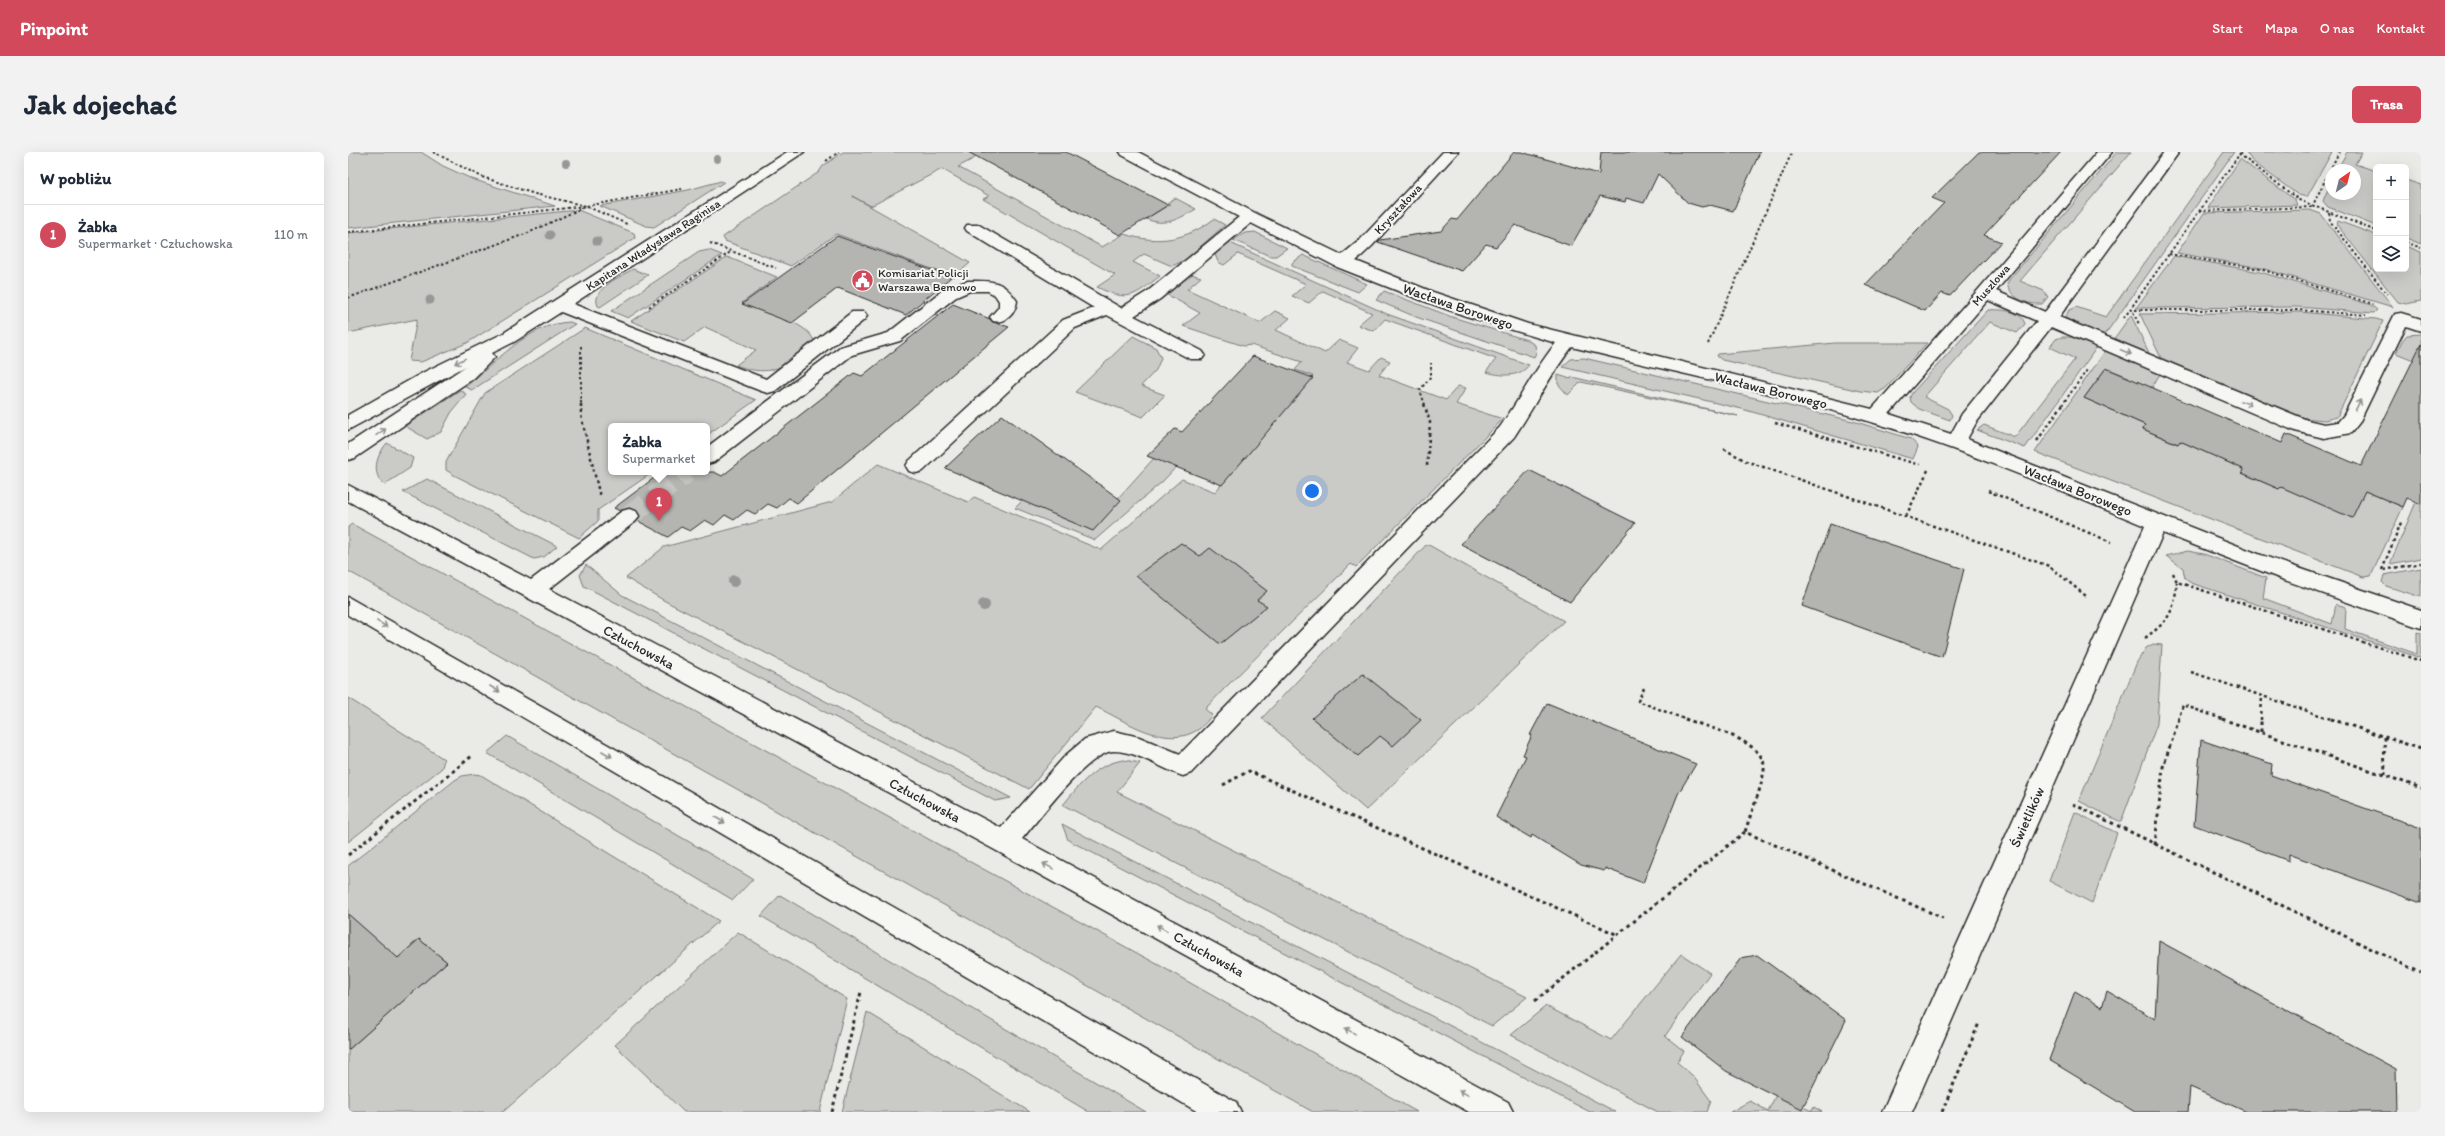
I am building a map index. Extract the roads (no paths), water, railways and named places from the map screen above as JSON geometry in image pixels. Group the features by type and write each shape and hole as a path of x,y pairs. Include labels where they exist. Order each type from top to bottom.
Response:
{"street":[{"name":"Wacława Borowego","path":"1127,152 1250,217 1343,263 1471,312 1567,341 1876,416 2056,480 2259,562 2421,619"},
{"name":"Kryształowa","path":"1343,263 1366,243 1450,152"},
{"name":"Muszlowa","path":"1876,416 1985,293 2105,152"},
{"path":"1955,443 1969,419 2048,320 2172,152"},
{"name":"Kapitana Władysława Raginisa","path":"348,423 430,376 508,338 790,153"},
{"path":"916,466 1069,324 1115,312 1154,295 1235,227 1250,217"},
{"path":"973,228 1115,312 1196,355"},
{"path":"710,455 846,351 894,337 950,293 968,286 991,286 1001,292 1008,301 1007,309 999,317"},
{"path":"1985,293 2302,426 2324,431 2344,428 2352,418 2401,318 2421,325"},
{"path":"559,305 768,387 858,316"},
{"name":"Kapitana Władysława Raginisa","path":"348,454 468,374 508,338"},
{"path":"1004,842 1074,762 1093,746 1114,741 1139,747 1183,766 1507,432 1532,396 1547,367 1567,341"},
{"name":"Człuchowska","path":"348,492 1004,842 1498,1112"},
{"path":"532,590 629,516"},
{"name":"Świetlików","path":"1897,1112 2157,522"},
{"path":"348,605 1226,1112"}],"tunnel":[{"path":"629,516 683,475"}],"place":[{"name":"Komisariat Policji Warszawa Bemowo","path":"862,280"},
{"name":"Żabka","path":"659,521"}]}
